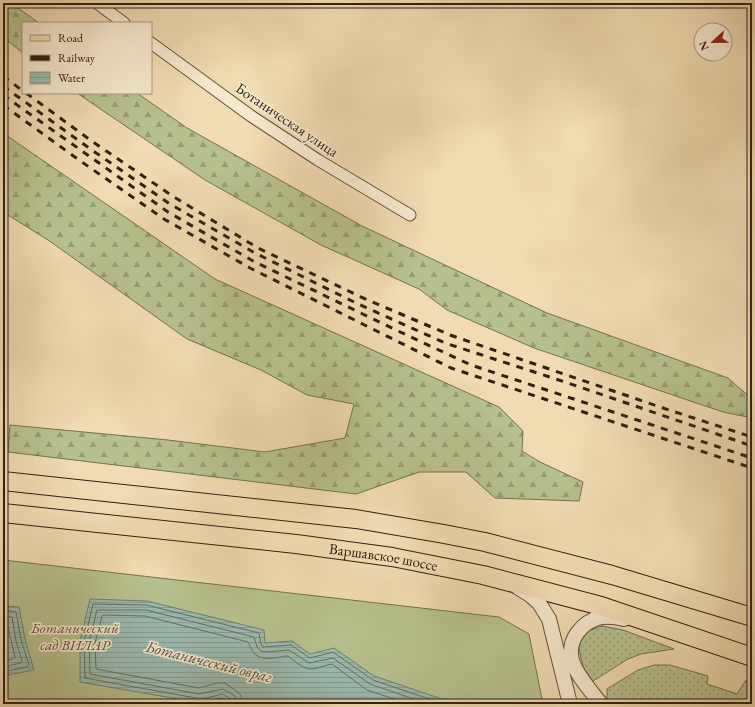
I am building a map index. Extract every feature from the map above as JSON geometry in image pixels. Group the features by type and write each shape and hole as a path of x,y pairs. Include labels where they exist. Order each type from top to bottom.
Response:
{"main road":[{"path":"3,481 356,519 397,525 518,550 645,584 752,617"},
{"name":"Варшавское шоссе","path":"3,513 296,544 392,557 483,575 601,606 752,657"}],"street":[{"path":"98,3 123,22"},
{"name":"Ботаническая улица","path":"152,44 257,120 318,160 410,215"},
{"path":"483,575 517,587 530,595 545,610 552,629 570,704"},
{"path":"721,607 752,612"},
{"path":"601,704 577,671 572,660 572,645 574,638 582,627 595,619 615,616 677,631"}],"green space":[{"path":"3,3 11,3 38,22 22,22 22,52 3,37"},
{"path":"78,94 138,94 187,128 362,226 547,313 728,378 752,399 752,418 723,412 534,348 447,310 419,289 321,245 205,180"},
{"path":"3,133 215,279 499,407 523,431 522,451 540,462 583,482 579,501 495,498 466,472 419,472 356,494 8,452 10,425 168,440 265,452 345,438 354,404 307,395 261,370 187,339 48,240 3,212"},
{"name":"Ботанический сад ВИЛАР","path":"3,560 499,617 529,634 543,704 3,704"},
{"path":"602,626 623,630 674,649 641,654 628,659 593,681 583,667 579,648 581,638 585,632"},
{"path":"654,665 670,665 708,676 707,684 737,694 746,680 752,681 752,704 609,704 607,701 607,689 638,670"}],"water":[{"name":"Ботанический овраг","path":"90,599 147,601 264,630 265,643 292,641 310,654 334,648 374,676 442,699 468,700 478,704 230,704 221,698 201,703 80,682 80,641"},
{"path":"3,606 19,607 25,639 34,670 3,676"}],"railway":[{"path":"3,76 22,90"},
{"path":"3,86 170,204 255,253 356,303 445,343 752,446"},
{"path":"27,94 93,142 174,197 258,248 361,297 450,335 752,437"},
{"path":"3,95 168,212 253,261 471,365 752,458"},
{"path":"3,105 164,219 250,268 451,368 752,468"}]}
